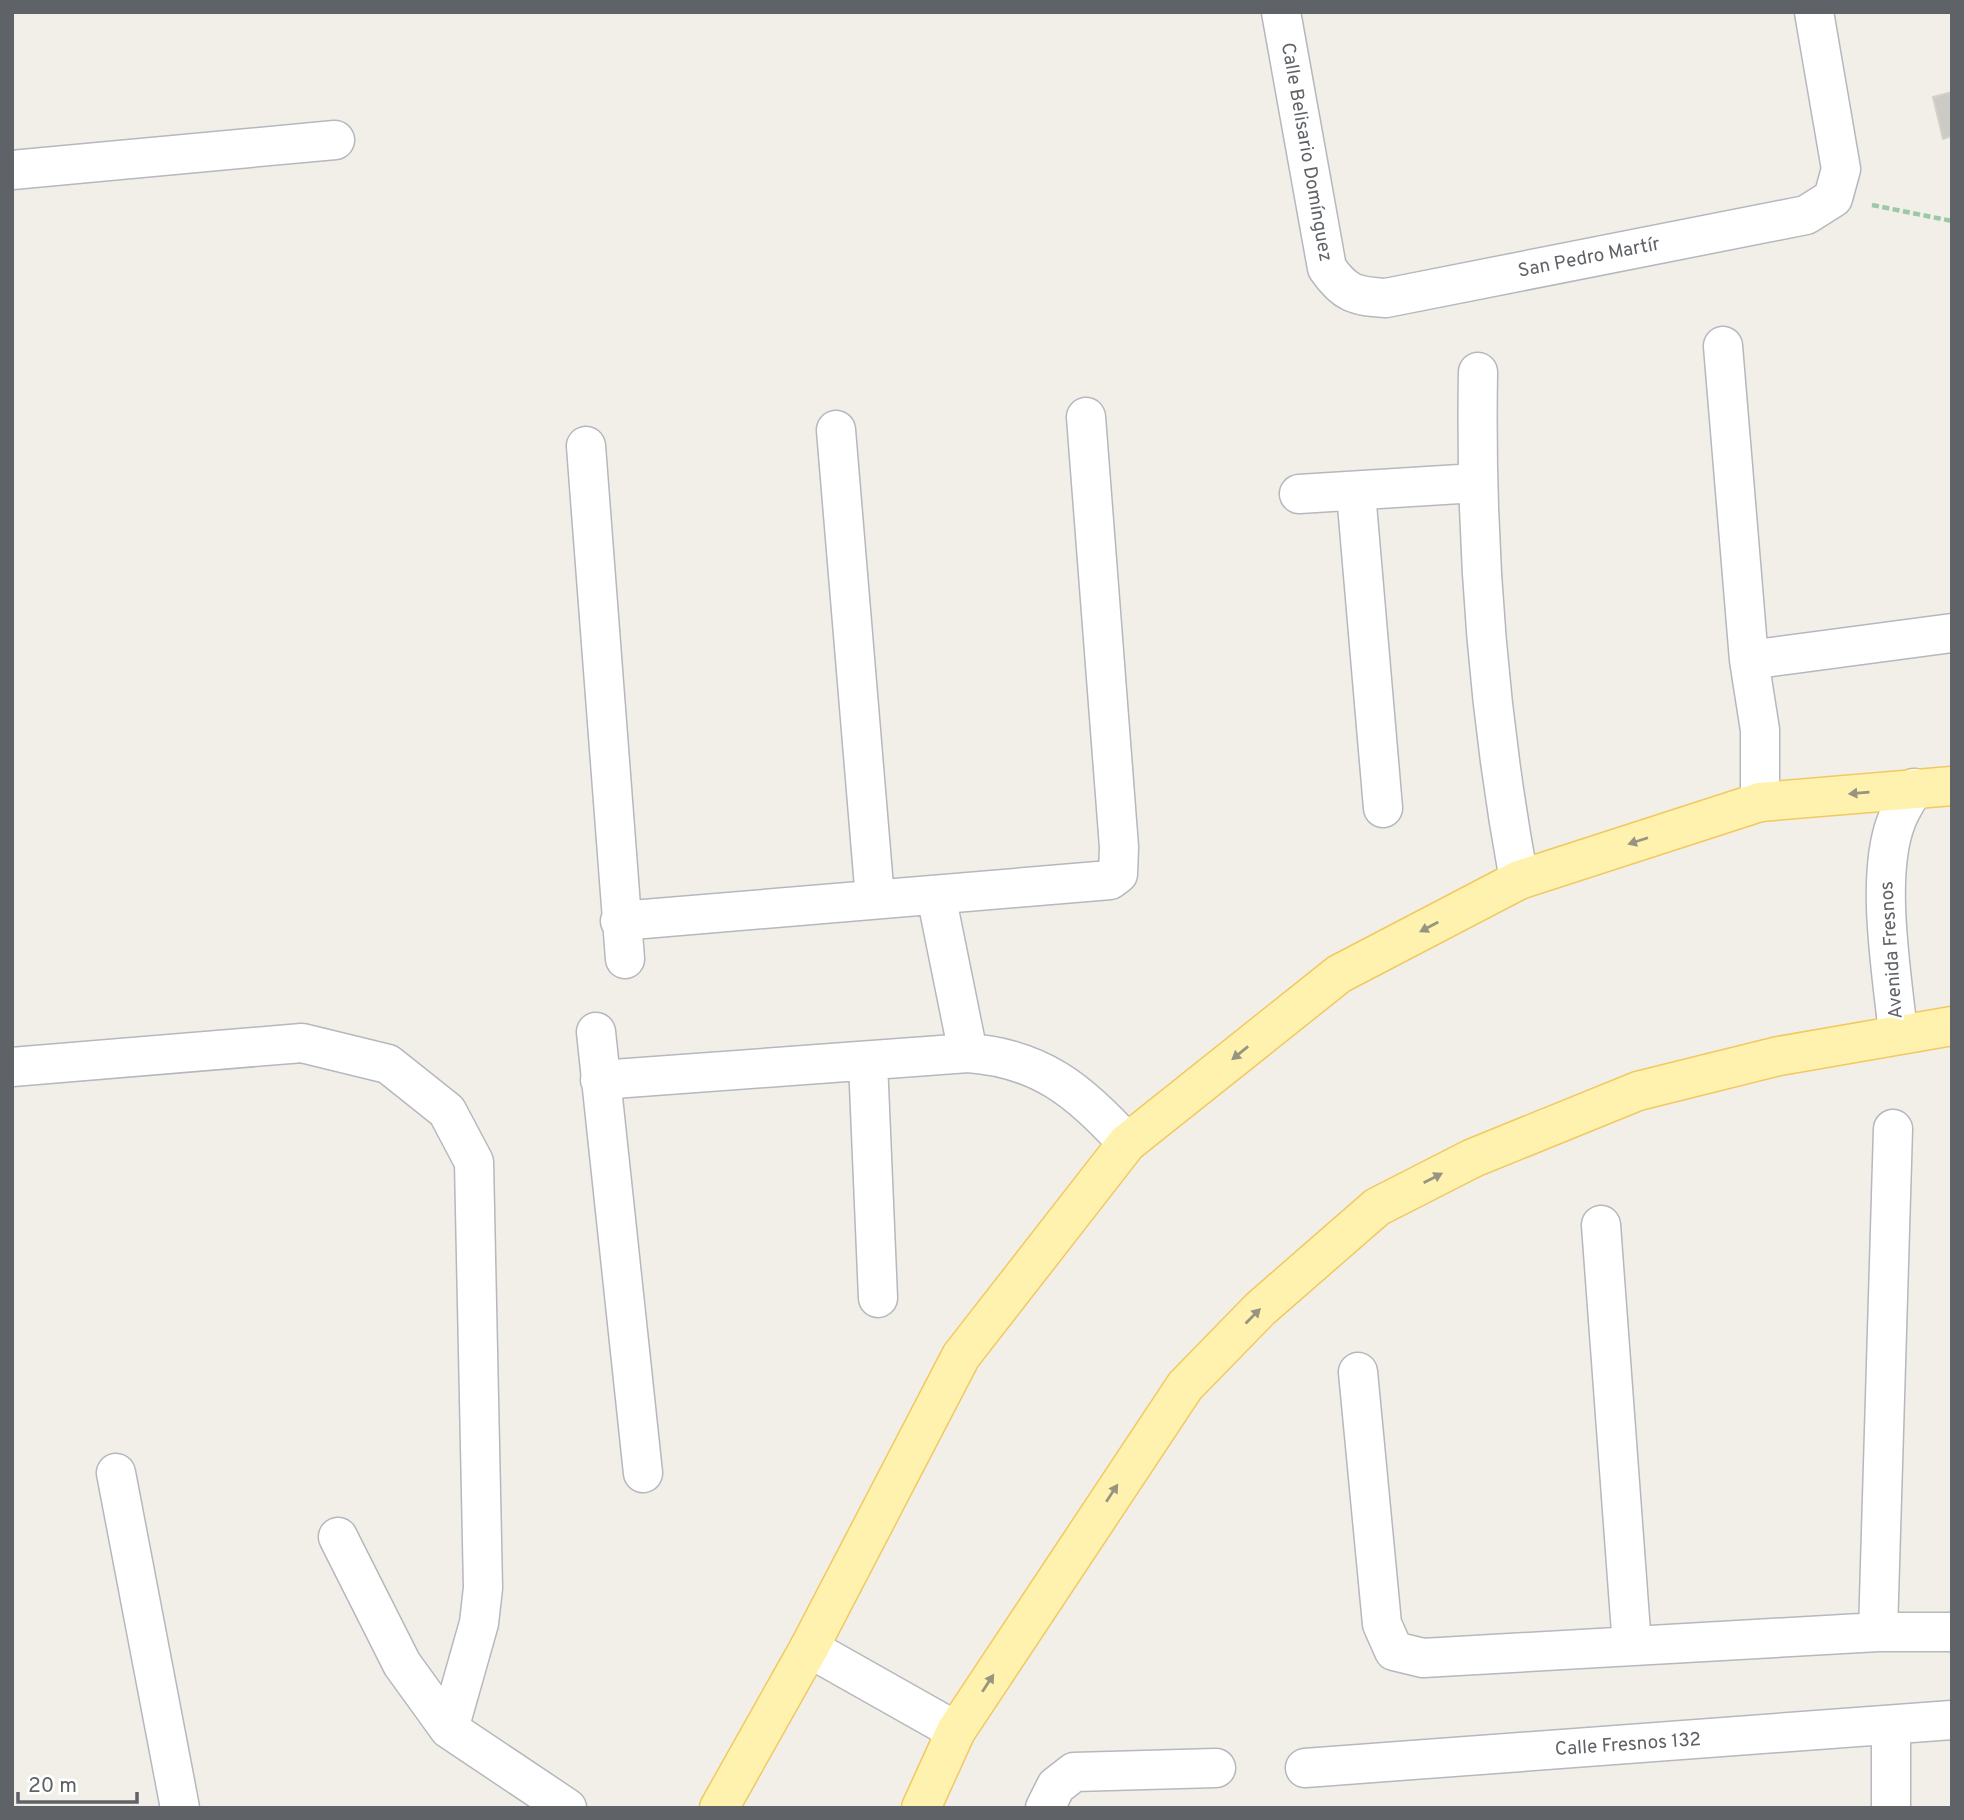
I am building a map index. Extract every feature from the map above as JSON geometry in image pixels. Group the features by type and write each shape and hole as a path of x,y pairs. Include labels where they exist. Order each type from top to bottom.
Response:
{"main road":[{"path":"719,1808 809,1648 961,1356 1127,1143 1339,974 1520,880 1760,802 1952,786"},
{"path":"921,1808 957,1731 1185,1386 1260,1309 1377,1207 1473,1158 1637,1091 1779,1056 1898,1033 1952,1026"}],"street":[{"name":"Calle Belisario Domínguez","path":"1281,12 1320,246 1327,268 1341,288"},
{"path":"1814,12 1841,169 1833,198"},
{"path":"12,170 335,140"},
{"name":"San Pedro Martír","path":"1341,288 1364,296 1385,298 1806,215 1833,198"},
{"path":"1723,346 1749,660 1760,730 1760,802"},
{"path":"1478,372 1476,483 1501,782 1520,880"},
{"path":"620,921 1110,880 1118,874 1119,847 1086,417"},
{"path":"836,430 875,899"},
{"path":"586,446 625,960"},
{"path":"1299,495 1476,483"},
{"path":"1356,493 1383,808"},
{"path":"1749,660 1952,632"},
{"name":"Avenida Fresnos","path":"1898,1033 1889,938 1887,870 1895,822 1914,788"},
{"path":"936,895 968,1053"},
{"path":"596,1032 643,1473"},
{"path":"12,1067 302,1043 388,1064 447,1111 474,1162 483,1588 479,1623 449,1729"},
{"path":"600,1080 968,1053 998,1055 1030,1065 1090,1102 1127,1143"},
{"path":"868,1062 878,1298"},
{"path":"1878,1632 1893,1129"},
{"path":"1601,1225 1632,1646"},
{"path":"1358,1372 1382,1624 1394,1651 1423,1658 1878,1632 1952,1632"},
{"path":"116,1473 180,1808"},
{"path":"338,1537 402,1664 449,1729 567,1808"},
{"path":"809,1648 957,1731"},
{"name":"Calle Fresnos 132","path":"1304,1768 1952,1720"},
{"path":"1891,1726 1891,1808"},
{"path":"1045,1808 1056,1786 1074,1772 1216,1768"}],"path":[{"path":"1833,198 1952,221"}],"building":[{"path":"1952,92 1952,136 1943,139 1933,97"}]}
